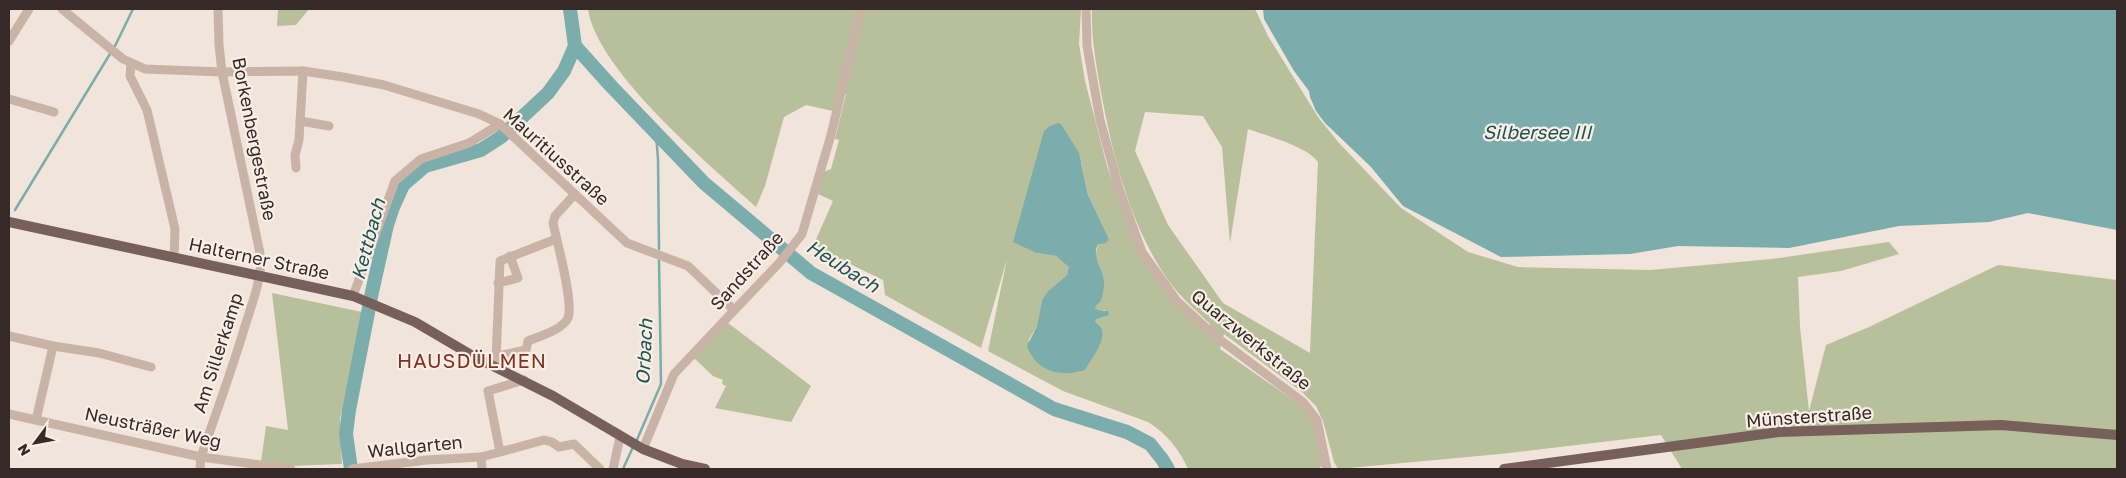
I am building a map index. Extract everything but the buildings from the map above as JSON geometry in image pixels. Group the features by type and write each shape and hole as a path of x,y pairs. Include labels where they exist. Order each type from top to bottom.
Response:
{"main road":[{"name":"Halterner Straße","path":"9,222 357,297 415,322 495,361 633,444 682,464 704,469"},
{"name":"Münsterstraße","path":"1504,469 1779,432 2001,425 2117,435"}],"street":[{"path":"9,41 29,9"},
{"name":"Mauritiusstraße","path":"62,9 117,54 130,63 145,69 222,72 249,70 303,71 384,85 479,114 501,126 627,243 688,266 734,310"},
{"name":"Borkenbergestraße","path":"218,9 222,72 261,258 259,276"},
{"name":"Sandstraße","path":"633,444 674,374 780,262 802,234 831,135 861,9"},
{"name":"Quarzwerkstraße","path":"1086,9 1087,46 1100,120 1119,189 1142,252 1177,301 1215,336 1303,402 1317,420 1327,469"},
{"path":"130,63 130,76 148,110 173,220 175,229 174,258"},
{"path":"296,168 295,156 299,140 303,71"},
{"path":"9,99 54,112"},
{"path":"300,121 329,126"},
{"path":"357,297 395,181 421,159 469,142 501,126"},
{"path":"556,239 500,261 495,361 526,350 528,341 562,325 568,317 569,298 553,223 555,216 575,194"},
{"path":"498,283 518,278 510,256"},
{"name":"Am Sillerkamp","path":"200,469 201,457 240,341 259,276"},
{"path":"9,336 99,354 151,367"},
{"path":"36,420 53,346"},
{"path":"500,452 488,391 524,380"},
{"name":"Neusträßer Weg","path":"9,414 201,457 291,469"},
{"name":"Wallgarten","path":"356,469 427,460 481,456 544,440 552,442 559,447 574,444 600,469"},
{"path":"613,469 633,444"},
{"name":"Wallgarten","path":"481,456 482,469"}],"green space":[{"path":"278,9 309,9 296,25 277,26"},
{"path":"588,9 1081,9 1079,44 1085,81 1107,166 1123,211 1141,253 1209,333 1210,324 1183,298 1168,280 1143,237 1133,213 1117,166 1099,82 1092,30 1092,9 1255,9 1268,36 1318,117 1339,143 1401,208 1468,252 1518,267 1650,270 1772,259 1889,242 1899,254 1841,271 1798,277 1800,327 1809,411 1826,345 1869,327 1998,265 2117,280 2117,469 1682,469 1661,435 1500,454 1338,469 1334,462 1323,421 1316,406 1302,392 1224,334 1220,349 1302,406 1314,422 1322,466 1318,469 1188,469 1172,442 1148,422 1063,391 988,351 1007,259 981,348 885,295 883,280 813,246 833,201 818,194 823,172 831,169 839,140 835,139 846,94 840,96 837,112 806,105 784,117 765,186 756,207 685,142 633,88 611,60 596,34","holes":["1145,112 1203,116 1222,147 1230,243 1248,129 1296,146 1313,156 1318,162 1310,353 1223,303 1168,225 1135,151","1081,161 1088,195 1109,239 1098,244 1095,258 1098,264 1095,308 1106,310 1104,317 1095,320 1095,323 1028,341 1037,326 1042,300 1048,291 1067,275 1070,267 1056,256 1037,253"]},
{"path":"272,293 362,312 340,419 342,464 290,466 261,462 266,426 288,430"},
{"path":"728,323 811,386 791,422 715,408 726,386 722,384 723,380 713,376 694,358"}],"water":[{"name":"Silbersee III","path":"1263,9 2117,9 2117,230 2028,213 1989,222 1899,226 1789,248 1678,246 1630,254 1501,257 1403,206 1371,167 1325,123 1316,111 1309,91 1294,71 1264,19"},
{"path":"1058,123 1061,124 1079,153 1088,195 1109,239 1106,243 1098,244 1096,249 1104,282 1104,290 1100,302 1095,308 1108,311 1109,315 1095,320 1101,327 1102,339 1085,370 1067,373 1058,373 1043,367 1031,355 1027,346 1037,326 1042,300 1048,291 1067,275 1069,267 1056,256 1037,253 1013,242 1044,131"}],"waterway":[{"path":"15,210 116,44 133,9"},
{"name":"Heubach","path":"570,9 575,46 611,86 704,183 811,273 1054,409 1127,432 1150,444 1168,469"},
{"name":"Kettbach","path":"351,469 346,434 349,410 387,225 403,185 425,166 481,150 501,137 548,93 564,71 575,46"},
{"name":"Orbach","path":"656,134 659,249"},
{"name":"Orbach","path":"636,442 661,384 659,259"},
{"name":"Orbach","path":"623,469 633,447"}],"district":[{"name":"HAUSDÜLMEN","path":"472,361"}]}
